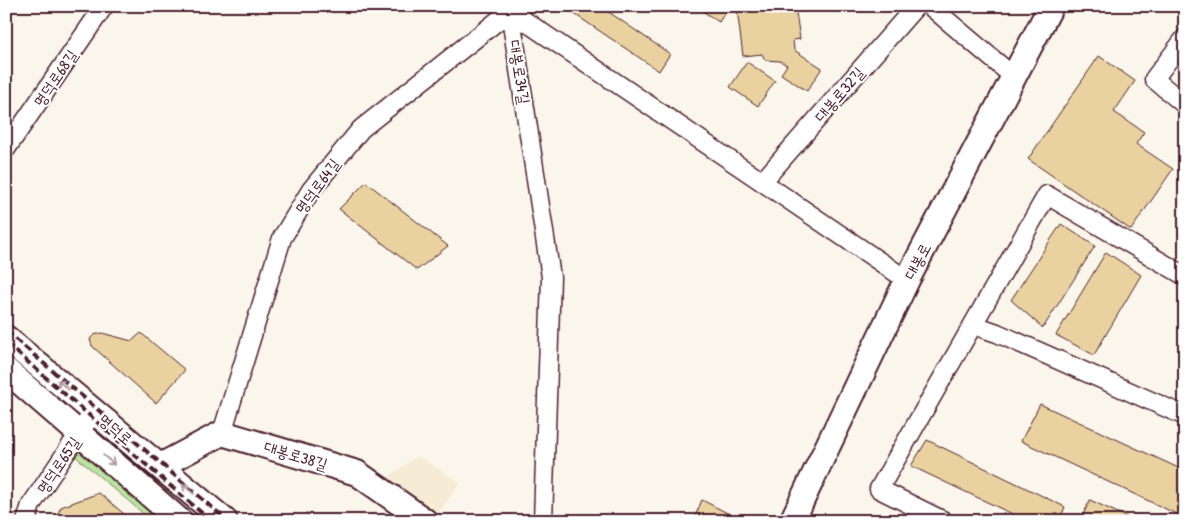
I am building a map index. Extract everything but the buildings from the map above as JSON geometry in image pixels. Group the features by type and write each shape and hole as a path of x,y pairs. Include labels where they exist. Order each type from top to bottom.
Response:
{"street":[{"name":"명덕로68길","path":"6,149 104,6"},
{"name":"대봉로32길","path":"762,182 916,6"},
{"path":"930,6 1014,77"},
{"name":"대봉로","path":"792,521 907,280 1051,6"},
{"name":"대봉로34길","path":"511,9 907,280"},
{"name":"대봉로34길","path":"511,9 551,277 543,521"},
{"name":"명덕로64길","path":"222,433 282,238 311,190 360,129 511,9"},
{"path":"1185,38 1154,79 1185,105"},
{"path":"944,521 879,489 1047,195 1185,276"},
{"path":"974,325 997,333 1185,416"},
{"name":"명덕로","path":"6,338 226,521"},
{"name":"명덕로","path":"6,370 180,521"},
{"name":"명덕로65길","path":"26,521 31,505 94,411"},
{"path":"160,466 222,433"},
{"name":"대봉로38길","path":"222,433 357,473 425,521"}],"shaded area":[{"path":"417,456 460,482 435,519 380,483"}],"green space":[{"path":"79,434 180,521 152,521 68,450"}],"railway":[{"path":"6,331 228,521"},
{"path":"6,343 211,521"}]}
